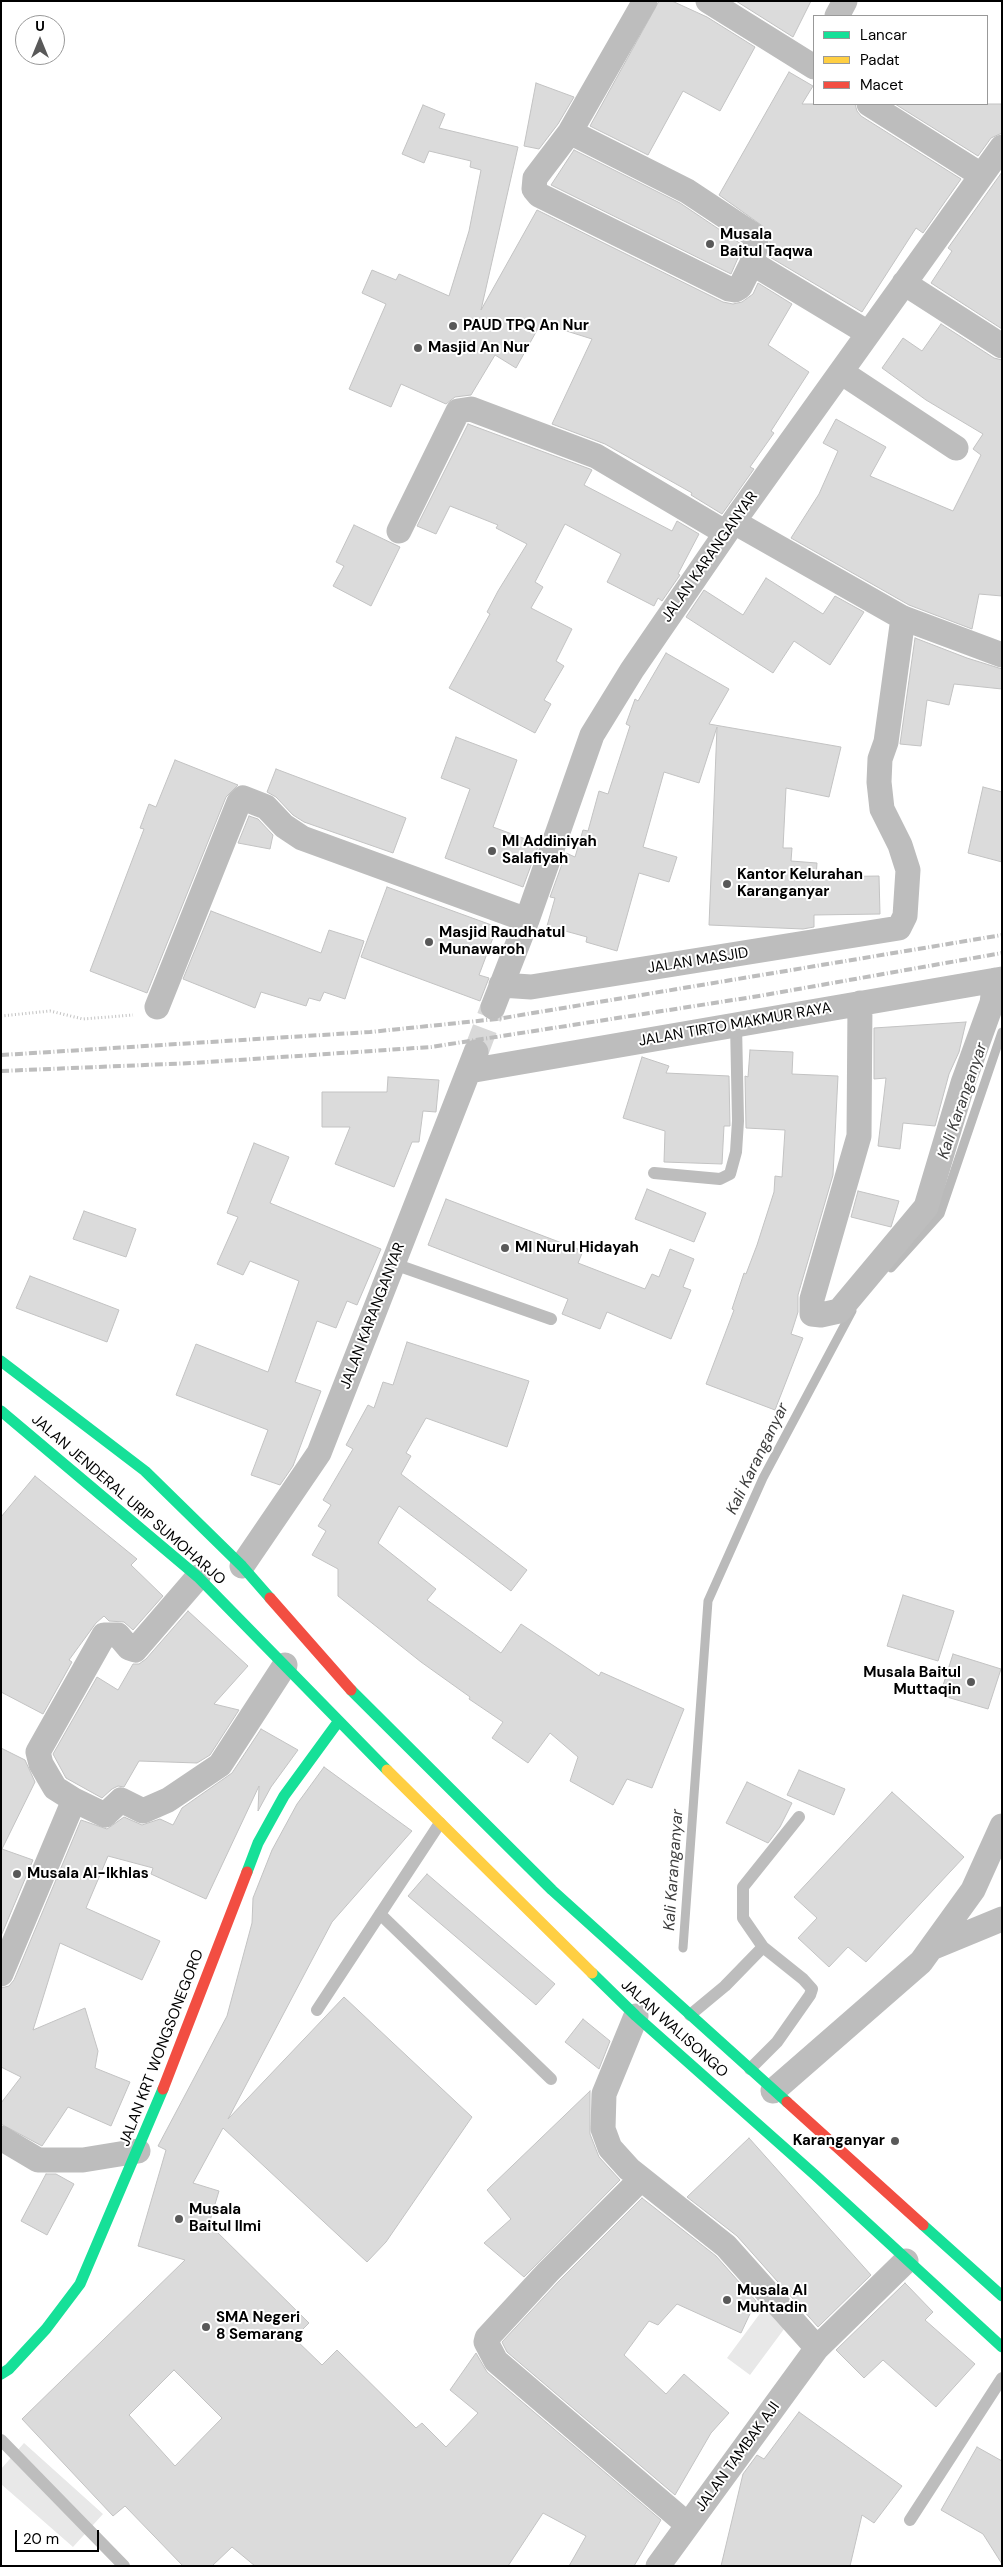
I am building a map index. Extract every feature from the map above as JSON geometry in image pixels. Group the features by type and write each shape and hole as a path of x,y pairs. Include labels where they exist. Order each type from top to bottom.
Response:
{"main road":[{"name":"JALAN JENDERAL URIP SUMOHARJO","path":"1,1360 144,1471 242,1566 352,1692"},
{"name":"JALAN JENDERAL URIP SUMOHARJO","path":"1,1411 198,1577 338,1722"},
{"name":"JALAN WALISONGO","path":"352,1692 552,1890 1002,2296"},
{"name":"JALAN WALISONGO","path":"338,1722 636,2016 815,2175 906,2261 1002,2347"},
{"name":"JALAN KRT WONGSONEGORO","path":"1,2374 9,2369 46,2329 80,2284 138,2151 258,1843 284,1796 338,1722"},
{"path":"529,1912 552,1890"}],"street":[{"path":"570,132 687,192 752,234 756,241 752,263 740,287 735,290 729,289 540,195 534,189 535,178 570,132 645,1"},
{"path":"708,1 813,64"},
{"path":"837,15 844,1"},
{"path":"871,105 981,175"},
{"name":"JALAN KARANGANYAR","path":"497,996 527,920 592,735 632,670 730,527 1002,147"},
{"path":"752,263 868,333"},
{"path":"904,282 1002,346"},
{"path":"841,372 956,448"},
{"path":"399,531 458,411 471,409 596,456 903,618 1002,655"},
{"name":"JALAN MASJID","path":"497,996 531,987 895,930 902,923 905,916 908,870 900,845 882,810 879,782 880,759 886,742 903,618"},
{"path":"158,1007 239,802 243,798 266,807 284,826 302,838 527,920"},
{"path":"860,1003 859,1136 812,1299 812,1314 821,1315 839,1311 926,1208 963,1083 992,1003 998,979"},
{"name":"JALAN TIRTO MAKMUR RAYA","path":"473,1062 736,1024 998,979"},
{"name":"JALAN KARANGANYAR","path":"242,1566 319,1453 473,1062"},
{"path":"198,1577 135,1650 129,1648 118,1634 104,1634 38,1752 41,1764 55,1788 74,1800 105,1815 122,1800 143,1811 168,1800 220,1765 285,1665"},
{"path":"1,1974 74,1800"},
{"path":"773,2091 921,1962 973,1890 1002,1826"},
{"path":"934,1946 1002,1919"},
{"path":"636,2016 604,2094 603,2129 610,2148 629,2169 726,2246 818,2348"},
{"path":"1,2138 38,2160 83,2160 138,2151"},
{"path":"641,2179 548,2272 487,2338 486,2342 496,2361 688,2525"},
{"name":"JALAN TAMBAK AJI","path":"658,2566 818,2348 906,2261"}],"lane":[{"path":"654,1173 720,1179 730,1174 736,1152 738,1121 736,1024"},
{"path":"394,1264 552,1319"},
{"path":"750,2069 777,2042 810,1995 812,1989 762,1948 743,1918 743,1887 798,1817"},
{"path":"317,2010 440,1823"},
{"path":"380,1914 551,2079"},
{"path":"690,2015 725,1986 762,1948"},
{"path":"910,2520 1002,2378"},
{"path":"1,2440 124,2566"}],"path":[{"path":"1,1016 50,1012 83,1019 131,1015 148,1012 158,1007"}],"shaded area":[{"path":"767,2304 790,2321 750,2375 727,2358"},
{"path":"24,2443 103,2514 73,2547 1,2484 1,2469"}],"building":[{"path":"659,1 672,1 707,17 755,47 720,111 683,91 648,155 590,126"},
{"path":"736,1 811,1 793,37"},
{"path":"789,72 813,86 802,104 855,105 861,116 961,179 923,233 916,228 862,312 768,256 770,242 764,227 719,195"},
{"path":"536,83 574,97 558,124 539,149 524,146"},
{"path":"1002,104 1002,133 991,138 978,156 897,105"},
{"path":"423,105 445,114 439,128 518,147 481,310 537,210 723,302 733,304 742,302 753,294 758,283 792,304 768,345 809,372 771,431 774,433 750,467 754,469 722,514 691,495 692,493 605,444 552,424 592,339 541,323 516,368 495,355 471,395 455,397 446,404 401,384 391,407 349,389 386,304 362,293 372,270 396,280 399,274 449,296 469,231 481,170 470,167 471,161 429,151 424,163 402,154"},
{"path":"574,150 680,203 741,244 738,258 731,274 551,185"},
{"path":"1002,172 1002,329 931,283 952,251 948,248"},
{"path":"941,324 994,358 1002,360 1002,596 979,594 972,629 909,605 791,538 819,494 838,451 823,443 836,419 886,447 870,476 953,511 981,455 973,449 983,434 926,400 882,368 903,338 922,351"},
{"path":"468,424 590,469 592,470 584,485 672,531 677,521 699,534 678,574 680,575 662,601 658,598 654,606 607,582 621,554 565,524 535,582 543,587 531,608 572,629 556,661 564,666 544,700 551,704 535,733 449,688 490,614 487,612 498,591 527,544 496,528 498,525 450,506 436,534 417,526"},
{"path":"354,525 400,547 371,606 333,586 344,566 336,562"},
{"path":"766,578 823,614 835,596 864,612 830,665 794,641 773,673 686,617 704,590 743,615"},
{"path":"915,638 1002,669 1002,689 954,684 949,705 927,700 921,746 900,744"},
{"path":"666,653 729,689 709,724 841,747 829,797 786,788 783,848 792,848 791,861 817,863 816,877 879,876 880,914 814,915 814,927 803,929 709,925 717,727 699,783 664,772 643,847 677,857 669,882 639,873 617,951 586,942 587,937 547,926 555,898 550,897 566,853 575,857 583,830 588,831 599,791 608,794 630,726 626,724 635,699 638,701"},
{"path":"456,737 517,760 493,827 539,844 523,887 445,858 470,789 441,778"},
{"path":"175,760 238,785 226,797 147,993 90,971 144,829 140,828 149,804 156,807"},
{"path":"276,769 406,818 393,853 304,822 293,815 276,797 267,792"},
{"path":"983,787 1002,792 1002,862 968,853"},
{"path":"249,816 258,819 273,835 270,849 238,843"},
{"name":"Masjid Raudhatul Munawaroh","path":"387,887 497,927 479,975 489,978 480,1001 361,957"},
{"path":"211,911 321,953 329,930 364,941 345,999 324,992 320,1001 309,998 306,1006 261,992 255,1008 183,979"},
{"path":"966,1022 959,1052 949,1074 935,1126 903,1123 900,1149 878,1146 886,1078 874,1079 874,1028"},
{"path":"750,1050 793,1052 792,1074 838,1076 833,1175 798,1295 798,1312 791,1334 803,1338 775,1410 706,1384 734,1310 732,1309 744,1273 746,1274 757,1245 774,1192 775,1176 782,1177 785,1130 746,1128 745,1076 748,1077"},
{"path":"642,1057 669,1066 666,1073 729,1076 730,1126 724,1126 722,1164 664,1162 665,1131 623,1118"},
{"path":"388,1077 439,1080 436,1112 423,1111 419,1142 412,1142 394,1187 335,1164 350,1127 322,1127 322,1092 387,1092"},
{"path":"254,1143 289,1157 270,1203 381,1249 357,1305 347,1301 336,1328 317,1321 295,1382 321,1391 293,1466 280,1485 251,1475 268,1430 176,1395 196,1344 268,1372 299,1281 250,1261 243,1275 217,1264 238,1217 227,1213"},
{"path":"647,1189 706,1213 694,1242 635,1219"},
{"path":"858,1191 899,1201 891,1227 851,1217"},
{"path":"446,1199 583,1251 578,1263 645,1289 652,1274 659,1277 670,1249 694,1259 683,1287 691,1290 671,1339 607,1312 600,1329 562,1314 568,1299 428,1245"},
{"path":"84,1211 136,1229 126,1257 73,1239"},
{"path":"30,1276 119,1310 107,1342 16,1308"},
{"path":"407,1342 529,1381 507,1447 426,1418 406,1453 411,1456 401,1474 527,1570 511,1591 399,1506 378,1543 436,1589 427,1600 501,1653 521,1624 599,1676 601,1672 684,1709 652,1788 627,1779 613,1805 570,1781 578,1757 550,1733 528,1763 492,1738 503,1722 469,1699 470,1697 421,1662 338,1596 338,1569 312,1555 326,1531 318,1526 331,1505 323,1500 353,1449 346,1445 368,1405 374,1408 383,1382 393,1385"},
{"path":"35,1476 137,1559 131,1565 163,1596 133,1630 124,1622 109,1621 104,1616 96,1623 69,1660 72,1662 43,1714 1,1692 1,1517"},
{"path":"903,1595 954,1611 938,1661 887,1646"},
{"path":"188,1611 248,1666 214,1704 239,1710 210,1755 197,1763 139,1761 124,1787 118,1786 112,1789 102,1798 66,1778 53,1754 97,1677 118,1690 133,1664 139,1664 146,1659"},
{"name":"Musala Baitul Muttaqin","path":"953,1654 1001,1669 988,1709 940,1695"},
{"path":"261,1729 298,1750 271,1787 258,1811 259,1786 206,1899 151,1874 153,1868 108,1856 86,1908 160,1941 142,1980 60,1943 33,2030 85,2008 98,2051 95,2068 130,2082 111,2126 68,2107 42,2146 1,2124 1,2103 21,2077 1,2067 1,1988 9,1986 14,1980 81,1820 107,1829 124,1817 142,1825 160,1819 173,1825 182,1808 232,1773"},
{"path":"1,1748 25,1760 35,1782 2,1849 33,1860 1,1936"},
{"path":"324,1767 412,1831 332,1922 228,2119 344,1997 472,2117 386,2242 367,2262 223,2128 193,2183 219,2191 209,2224 309,2323 294,2338 322,2365 337,2350 416,2428 422,2423 446,2447 478,2413 450,2390 476,2353 487,2372 661,2520 634,2566 569,2566 586,2536 543,2513 508,2566 255,2566 232,2547 212,2566 183,2566 125,2506 113,2516 22,2419 185,2260 138,2246 166,2150 158,2146 227,2016 252,1923 253,1898 272,1850 297,1804","holes":["174,2370 222,2418 175,2466 129,2415"]},
{"path":"799,1770 845,1789 834,1815 787,1795"},
{"path":"747,1782 792,1803 780,1827 768,1843 726,1823"},
{"path":"892,1792 964,1857 866,1962 848,1947 829,1967 798,1938 817,1918 794,1897"},
{"path":"427,1874 555,1984 536,2005 408,1896"},
{"path":"583,2019 610,2041 599,2069 565,2042"},
{"path":"590,2091 590,2134 599,2157 620,2180 524,2277 484,2243 511,2219 487,2190"},
{"path":"749,2138 871,2275 818,2327 737,2236 687,2197"},
{"path":"46,2174 56,2174 74,2184 47,2235 21,2221"},
{"path":"642,2198 716,2256 756,2301 741,2333 677,2304 658,2325 649,2321 624,2355 666,2394 684,2374 729,2413 711,2433 675,2495 507,2352 502,2342 558,2282"},
{"path":"905,2283 933,2312 925,2320 975,2364 936,2407 883,2360 864,2378 836,2350"},
{"path":"799,2412 902,2486 874,2523 862,2515 850,2566 721,2566 743,2474 757,2455 764,2459"},
{"path":"977,2447 1002,2461 1002,2564 983,2534 941,2510"}],"waterway":[{"name":"Kali Karanganyar","path":"891,1268 940,1214 1002,1032"},
{"name":"Kali Karanganyar","path":"683,1948 708,1601 763,1478 852,1311"}],"tunnel":[{"path":"476,1052 493,1007"}],"railway":[{"path":"1,1055 370,1032 497,1019 1002,935"},
{"path":"1,1071 193,1063 431,1047 759,996 1002,953"}],"traffic: fast":[{"path":"1,1361 145,1471 242,1566 270,1598"},
{"path":"1,1411 198,1577 387,1770"},
{"path":"351,1690 552,1890 787,2102"},
{"path":"247,1872 258,1843 284,1796 338,1722"},
{"path":"592,1973 636,2016 815,2175 1002,2347"},
{"path":"1,2374 9,2369 46,2329 80,2284 163,2089"},
{"path":"923,2225 1002,2296"}],"traffic: slow":[{"path":"387,1770 592,1973"}],"traffic: jam":[{"path":"270,1598 351,1690"},
{"path":"163,2089 247,1872"},
{"path":"787,2102 923,2225"}],"place":[{"name":"Musala Baitul Taqwa","path":"710,244"},
{"name":"PAUD TPQ An Nur","path":"453,326"},
{"name":"Masjid An Nur","path":"418,348"},
{"name":"MI Addiniyah Salafiyah","path":"492,851"},
{"name":"Kantor Kelurahan Karanganyar","path":"727,884"},
{"name":"Masjid Raudhatul Munawaroh","path":"429,942"},
{"name":"MI Nurul Hidayah","path":"505,1248"},
{"name":"Musala Baitul Muttaqin","path":"971,1682"},
{"name":"Musala Al-Ikhlas","path":"17,1874"},
{"name":"Karanganyar","path":"895,2141"},
{"name":"Musala Baitul Ilmi","path":"179,2219"},
{"name":"Musala Al Muhtadin","path":"727,2300"},
{"name":"SMA Negeri 8 Semarang","path":"206,2327"}]}
